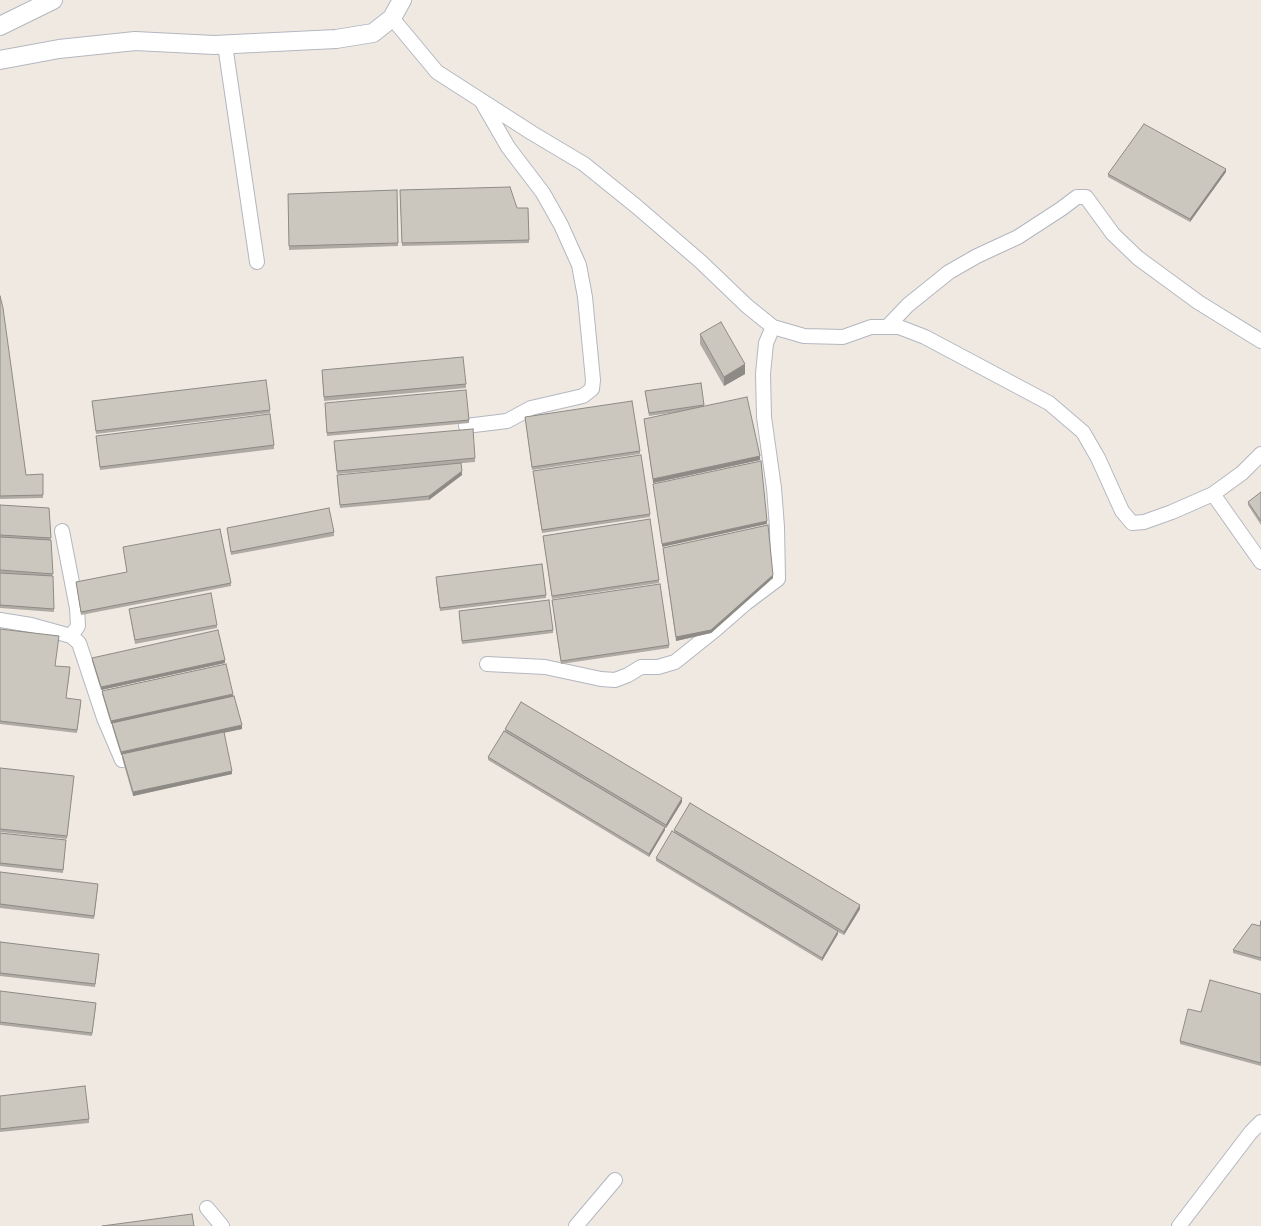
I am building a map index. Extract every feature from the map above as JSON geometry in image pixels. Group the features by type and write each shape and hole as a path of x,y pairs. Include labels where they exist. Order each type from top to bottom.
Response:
{"street":[{"path":"0,26 54,0"},
{"path":"0,60 59,49 135,41 225,45 336,39 373,33 392,18 402,0"},
{"path":"392,18 437,72 584,164 700,261 747,306 773,327 804,336 843,337 871,327 899,327 925,337 1049,403 1083,432 1098,458 1122,511 1132,522 1144,522 1213,494 1242,473 1261,454"},
{"path":"225,45 257,262"},
{"path":"466,426 507,421 531,408 584,396 592,389 593,380 585,298 579,265 544,193 508,148 480,100"},
{"path":"887,327 908,304 950,272 1018,237 1077,197 1086,197 1113,234 1138,258 1198,302 1261,341"},
{"path":"487,664 544,667 601,679 615,680 641,667 658,667 675,662 778,579 777,526 774,488 764,417 763,374 766,342 773,327"},
{"path":"1213,494 1261,562"},
{"path":"62,531 77,608 78,626 71,636"},
{"path":"0,620 31,625 71,636 79,643 104,718 122,760"},
{"path":"1179,1226 1256,1132 1261,1122"},
{"path":"576,1226 616,1180"},
{"path":"206,1208 222,1226"}],"building":[{"path":"1144,124 1226,169 1190,219 1108,174"},
{"path":"510,187 517,208 528,208 529,240 402,243 400,190"},
{"path":"397,190 398,243 289,246 288,194"},
{"path":"0,296 26,475 43,474 43,495 0,496"},
{"path":"721,322 745,364 724,377 700,334"},
{"path":"463,357 466,384 324,397 322,370"},
{"path":"266,380 270,410 96,431 92,401"},
{"path":"701,383 704,405 649,413 645,391"},
{"path":"466,390 469,420 327,433 325,403"},
{"path":"747,397 760,456 653,479 644,419"},
{"path":"632,401 640,451 532,467 525,417"},
{"path":"270,414 274,445 100,467 96,436"},
{"path":"473,429 475,458 337,471 334,441"},
{"path":"641,455 650,514 542,530 533,471"},
{"path":"761,461 767,521 662,544 653,484"},
{"path":"461,463 462,471 429,496 340,505 337,475"},
{"path":"1261,492 1261,521 1248,502"},
{"path":"0,505 49,508 51,538 0,535"},
{"path":"329,508 334,532 231,552 227,528"},
{"path":"650,519 659,580 552,596 543,536"},
{"path":"768,525 773,575 711,630 676,637 663,548"},
{"path":"220,529 231,583 81,612 76,582 127,572 123,547"},
{"path":"0,537 51,540 53,574 0,570"},
{"path":"542,564 546,595 440,608 436,577"},
{"path":"0,573 53,576 54,609 0,605"},
{"path":"660,584 669,645 561,661 552,600"},
{"path":"211,593 217,625 135,640 129,609"},
{"path":"549,600 553,630 462,641 459,611"},
{"path":"0,629 59,636 55,666 70,667 66,698 81,700 77,730 0,721"},
{"path":"218,630 225,660 101,687 92,658"},
{"path":"226,664 233,694 111,721 102,691"},
{"path":"234,696 242,725 121,752 112,723"},
{"path":"521,702 682,798 666,825 505,729"},
{"path":"504,731 665,827 649,854 488,757"},
{"path":"224,732 232,771 133,792 122,754"},
{"path":"0,768 74,776 67,836 0,829"},
{"path":"690,803 860,905 844,932 674,830"},
{"path":"672,831 838,931 822,958 656,858"},
{"path":"0,833 66,840 63,870 0,863"},
{"path":"0,872 98,884 94,916 0,904"},
{"path":"1261,921 1261,958 1233,950 1252,924 1260,926"},
{"path":"0,942 99,954 95,984 0,973"},
{"path":"1210,980 1261,994 1261,1063 1180,1041 1188,1009 1201,1012"},
{"path":"0,991 96,1003 92,1033 0,1022"},
{"path":"85,1086 89,1119 0,1129 0,1096"},
{"path":"192,1214 194,1226 102,1226"}]}
